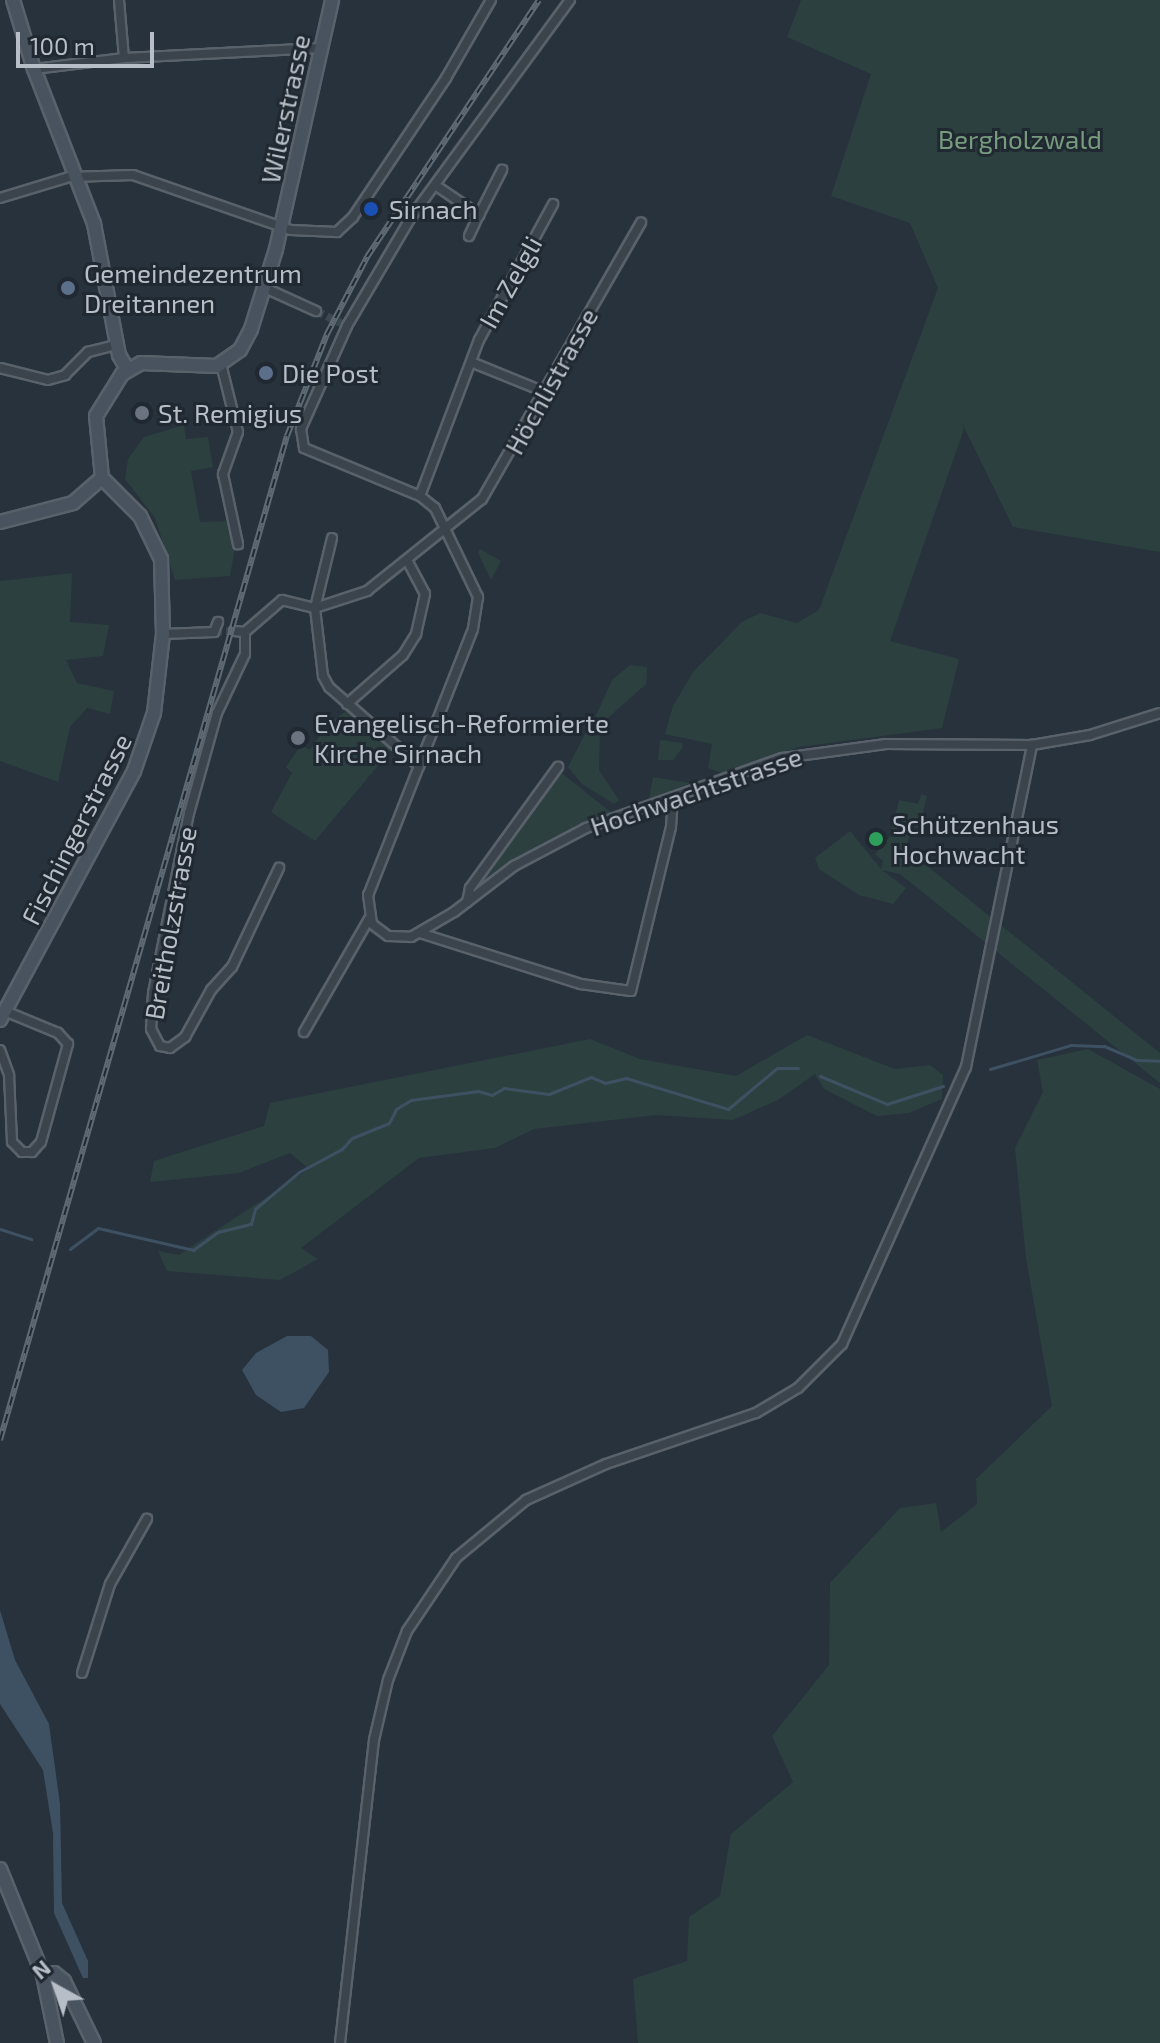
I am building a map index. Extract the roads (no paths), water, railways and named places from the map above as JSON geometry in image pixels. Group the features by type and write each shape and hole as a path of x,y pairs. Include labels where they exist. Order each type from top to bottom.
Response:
{"main road":[{"path":"13,0 34,69 103,251 117,345 127,369"},
{"name":"Wilerstrasse","path":"265,288 332,0"},
{"path":"0,522 73,503 102,478 96,416 127,369 147,363 202,368 221,364 244,343 265,288"},
{"name":"Fischingerstrasse","path":"2,1016 142,751 154,713 163,634 157,545 140,516 102,478"},
{"path":"0,1869 43,1975 57,2043"},
{"path":"43,1975 54,1973 64,1981 94,2043"}],"street":[{"path":"119,0 124,58"},
{"path":"0,198 76,176 133,175 281,227 330,233 349,222 446,78 491,0"},
{"path":"304,1032 369,919 368,895 478,608 447,528 420,496 300,443 305,413 344,325 410,219 438,187 570,0"},
{"path":"34,69 124,58 321,48"},
{"path":"469,236 502,170"},
{"path":"438,187 479,215"},
{"name":"Im Zelgli","path":"420,496 471,362 553,204"},
{"name":"Höchlistrasse","path":"315,608 358,596 408,562 496,481 641,223"},
{"path":"265,288 316,311"},
{"path":"0,368 48,380 65,375 88,352 117,345"},
{"path":"471,362 545,392"},
{"path":"221,364 238,432 223,474 238,544"},
{"path":"332,538 315,608 323,676 347,704 419,766"},
{"path":"347,704 403,655 416,634 425,594 408,562"},
{"path":"234,631 245,632 282,600 315,608"},
{"path":"163,634 216,627"},
{"name":"Breitholzstrasse","path":"245,632 245,654 217,713 189,813 153,993 151,1029 160,1046 170,1048 185,1037 211,990 232,967 279,868"},
{"name":"Hochwachtstrasse","path":"420,933 467,903 514,866 555,844 783,758 833,748 1032,745 1090,735 1160,713"},
{"path":"340,2043 374,1740 388,1680 407,1631 456,1558 526,1500 606,1464 756,1413 798,1388 842,1344 966,1067 1032,745"},
{"path":"467,903 470,888 558,767"},
{"path":"369,919 395,939 420,933 581,984 631,991 671,827 673,797"},
{"path":"0,1050 9,1075 12,1142 22,1152 32,1152 41,1142 68,1044 58,1033 2,1016"},
{"path":"82,1673 110,1584 147,1519"}],"water":[{"path":"287,1336 311,1336 328,1350 329,1372 304,1408 281,1412 256,1395 242,1370 256,1353"},
{"path":"0,1610 15,1660 49,1724 60,1804 62,1903 88,1961 88,1978 83,1978 54,1913 53,1833 43,1770 0,1704"}],"waterway":[{"path":"990,1069 1071,1045 1104,1046 1137,1060 1160,1061"},
{"path":"70,1249 98,1228 193,1250 218,1232 251,1224 255,1209 299,1172 342,1149 352,1138 389,1123 396,1109 411,1100 478,1091 492,1095 504,1088 549,1094 591,1077 605,1083 626,1078 728,1109 777,1068 798,1068"},
{"path":"820,1076 887,1104 943,1086"},
{"path":"0,1229 31,1239"}],"tunnel":[{"path":"316,311 341,323"},
{"path":"214,632 234,631"}],"railway":[{"path":"0,1440 287,436 327,334 367,257 539,0"}],"place":[{"name":"Sirnach","path":"371,209"},
{"name":"Gemeindezentrum Dreitannen","path":"68,288"},
{"name":"Die Post","path":"266,373"},
{"name":"St. Remigius","path":"142,413"},
{"name":"Evangelisch-Reformierte Kirche Sirnach","path":"298,738"},
{"name":"Schützenhaus Hochwacht","path":"876,839"}],"park label":[{"name":"Bergholzwald","path":"1020,139"}]}
